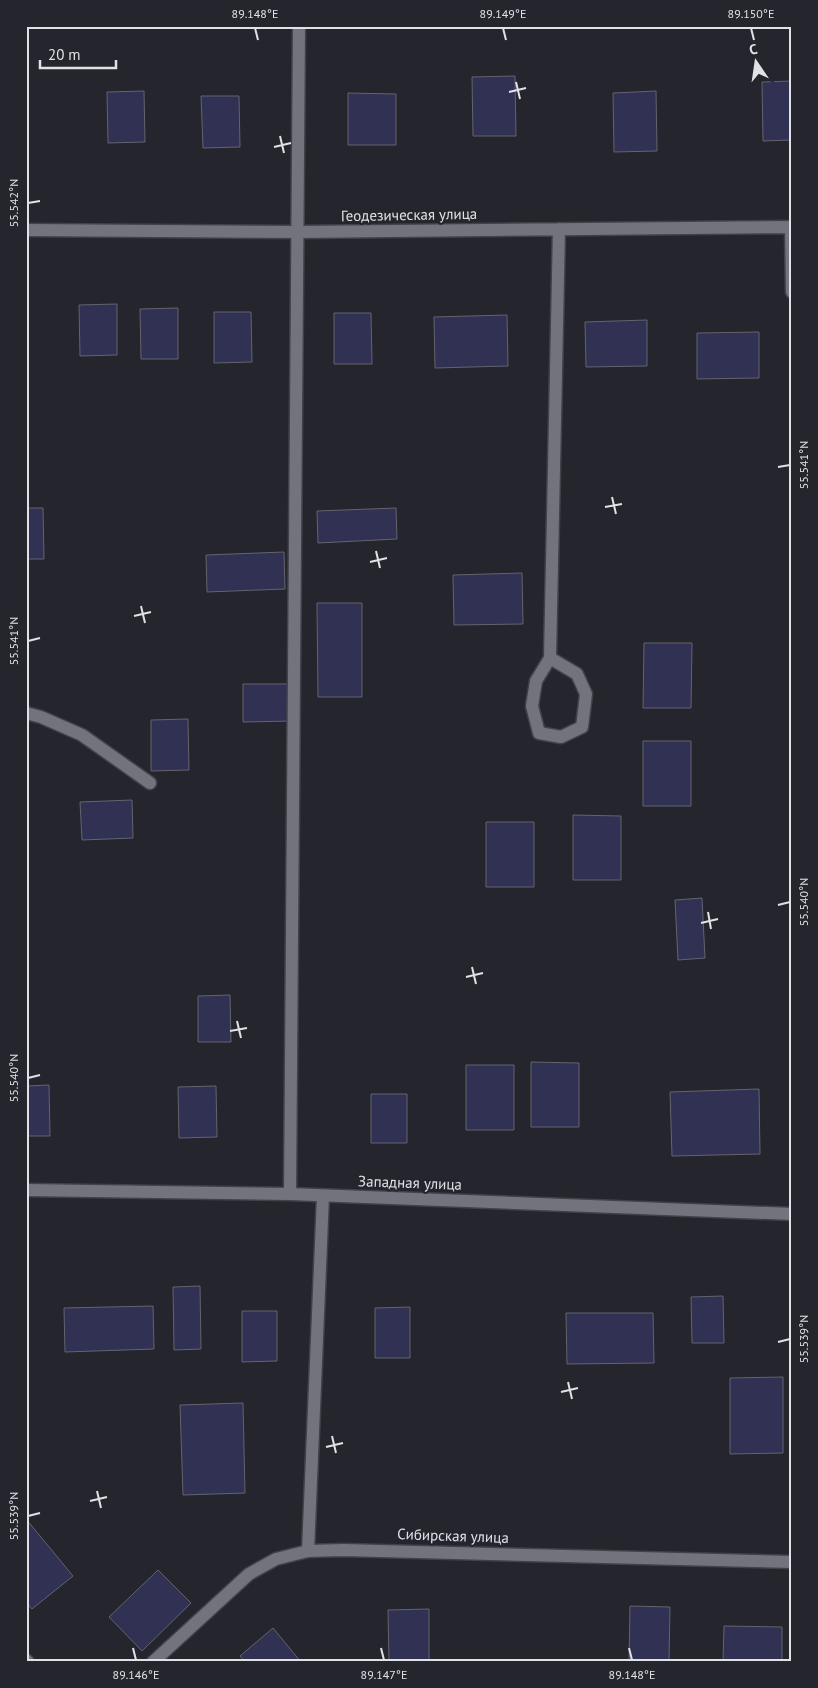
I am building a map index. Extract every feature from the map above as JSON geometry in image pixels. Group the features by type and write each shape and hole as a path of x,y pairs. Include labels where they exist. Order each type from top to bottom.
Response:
{"street":[{"path":"290,1194 299,26"},
{"path":"791,228 792,292"},
{"name":"Геодезическая улица","path":"26,230 298,232 791,228"},
{"path":"550,658 577,674 586,694 582,727 561,737 539,733 532,706 536,681 550,658 559,229"},
{"path":"26,713 41,717 82,735 150,783"},
{"name":"Западная улица","path":"26,1190 290,1194 792,1214"},
{"path":"308,1551 323,1196"},
{"name":"Сибирская улица","path":"153,1662 250,1574 276,1559 308,1551 342,1550 792,1562"}],"building":[{"path":"515,76 516,136 473,136 472,77"},
{"path":"792,81 792,140 763,141 762,82"},
{"path":"144,91 145,142 108,143 107,92"},
{"path":"656,91 657,151 614,152 613,93"},
{"path":"348,93 396,94 396,145 348,145"},
{"path":"201,96 239,96 240,147 203,148"},
{"path":"117,304 117,355 80,356 79,305"},
{"path":"178,308 178,359 141,359 140,309"},
{"path":"214,312 251,312 252,362 214,363"},
{"path":"334,313 371,313 372,364 334,364"},
{"path":"507,315 508,366 435,368 434,317"},
{"path":"647,320 647,366 586,367 585,322"},
{"path":"759,332 759,378 697,379 697,333"},
{"path":"26,508 43,508 44,559 26,559"},
{"path":"396,508 397,539 318,543 317,511"},
{"path":"284,552 285,589 207,592 206,555"},
{"path":"522,573 523,624 454,625 453,575"},
{"path":"317,603 362,603 362,697 318,697"},
{"path":"644,643 692,643 691,708 643,708"},
{"path":"243,684 294,684 294,721 243,722"},
{"path":"188,719 189,770 151,771 151,720"},
{"path":"643,741 691,741 691,806 643,806"},
{"path":"132,800 133,838 82,840 80,802"},
{"path":"573,815 621,816 621,880 573,880"},
{"path":"486,822 534,822 534,887 486,887"},
{"path":"702,898 705,958 678,960 675,900"},
{"path":"230,995 231,1042 198,1042 198,996"},
{"path":"531,1062 579,1063 579,1127 531,1127"},
{"path":"466,1065 514,1065 514,1130 466,1130"},
{"path":"49,1085 50,1136 26,1136 26,1086"},
{"path":"216,1086 217,1137 179,1138 178,1087"},
{"path":"759,1089 760,1154 672,1156 670,1092"},
{"path":"371,1094 407,1094 407,1143 371,1143"},
{"path":"200,1286 201,1349 174,1350 173,1287"},
{"path":"723,1296 724,1343 692,1343 691,1297"},
{"path":"153,1306 154,1349 65,1352 64,1308"},
{"path":"410,1307 410,1358 375,1358 375,1308"},
{"path":"242,1311 277,1311 277,1361 242,1362"},
{"path":"566,1313 653,1313 654,1363 567,1364"},
{"path":"783,1377 783,1453 730,1454 730,1378"},
{"path":"243,1403 245,1493 183,1495 180,1405"},
{"path":"26,1519 73,1576 32,1609 26,1602"},
{"path":"158,1570 191,1603 142,1651 109,1617"},
{"path":"630,1606 670,1607 669,1662 629,1662"},
{"path":"429,1609 429,1662 389,1662 388,1610"},
{"path":"724,1626 782,1627 782,1662 723,1662"},
{"path":"273,1628 301,1662 245,1662 240,1656"}]}
